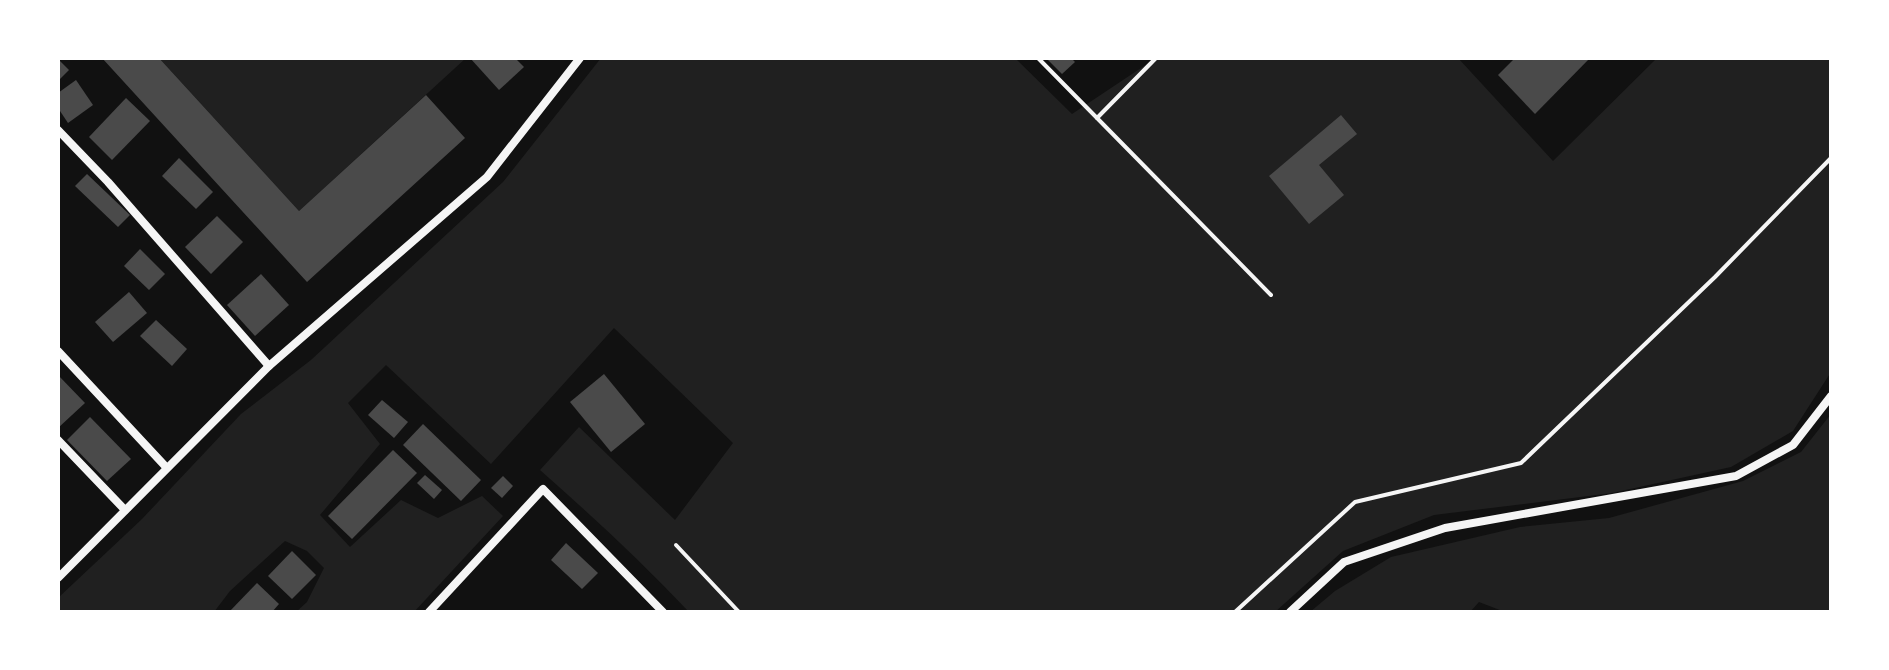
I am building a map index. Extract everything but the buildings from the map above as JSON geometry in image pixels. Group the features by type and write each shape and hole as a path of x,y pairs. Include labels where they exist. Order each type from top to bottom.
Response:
{"street":[{"path":"58,578 269,366 487,177 580,58"},
{"path":"58,130 108,182 269,366"},
{"path":"58,351 166,467"},
{"path":"1290,612 1344,562 1445,528 1736,476 1793,445 1831,396"},
{"path":"58,440 125,510"},
{"path":"429,612 543,489 663,612"}],"path":[{"path":"1038,58 1271,295"},
{"path":"1097,118 1156,58"},
{"path":"1235,612 1355,502 1521,463 1715,277 1831,158"},
{"path":"676,545 739,612"}],"shaded area":[{"path":"159,58 466,58 299,211"},
{"path":"601,58 1015,58 1072,114 1156,58 1458,58 1553,161 1657,58 1831,58 1831,372 1793,431 1731,467 1612,493 1434,515 1343,551 1275,612 689,612 540,470 579,427 675,520 733,443 614,328 491,464 386,365 348,403 380,444 320,515 350,547 401,500 438,518 482,496 503,516 414,612 296,612 307,602 324,568 307,551 285,541 230,591 214,612 58,612 58,598 142,519 241,414 311,360 503,182"},
{"path":"1831,414 1831,612 1505,612 1479,602 1470,612 1310,612 1335,591 1391,557 1520,527 1609,518 1743,481 1801,452"}]}
